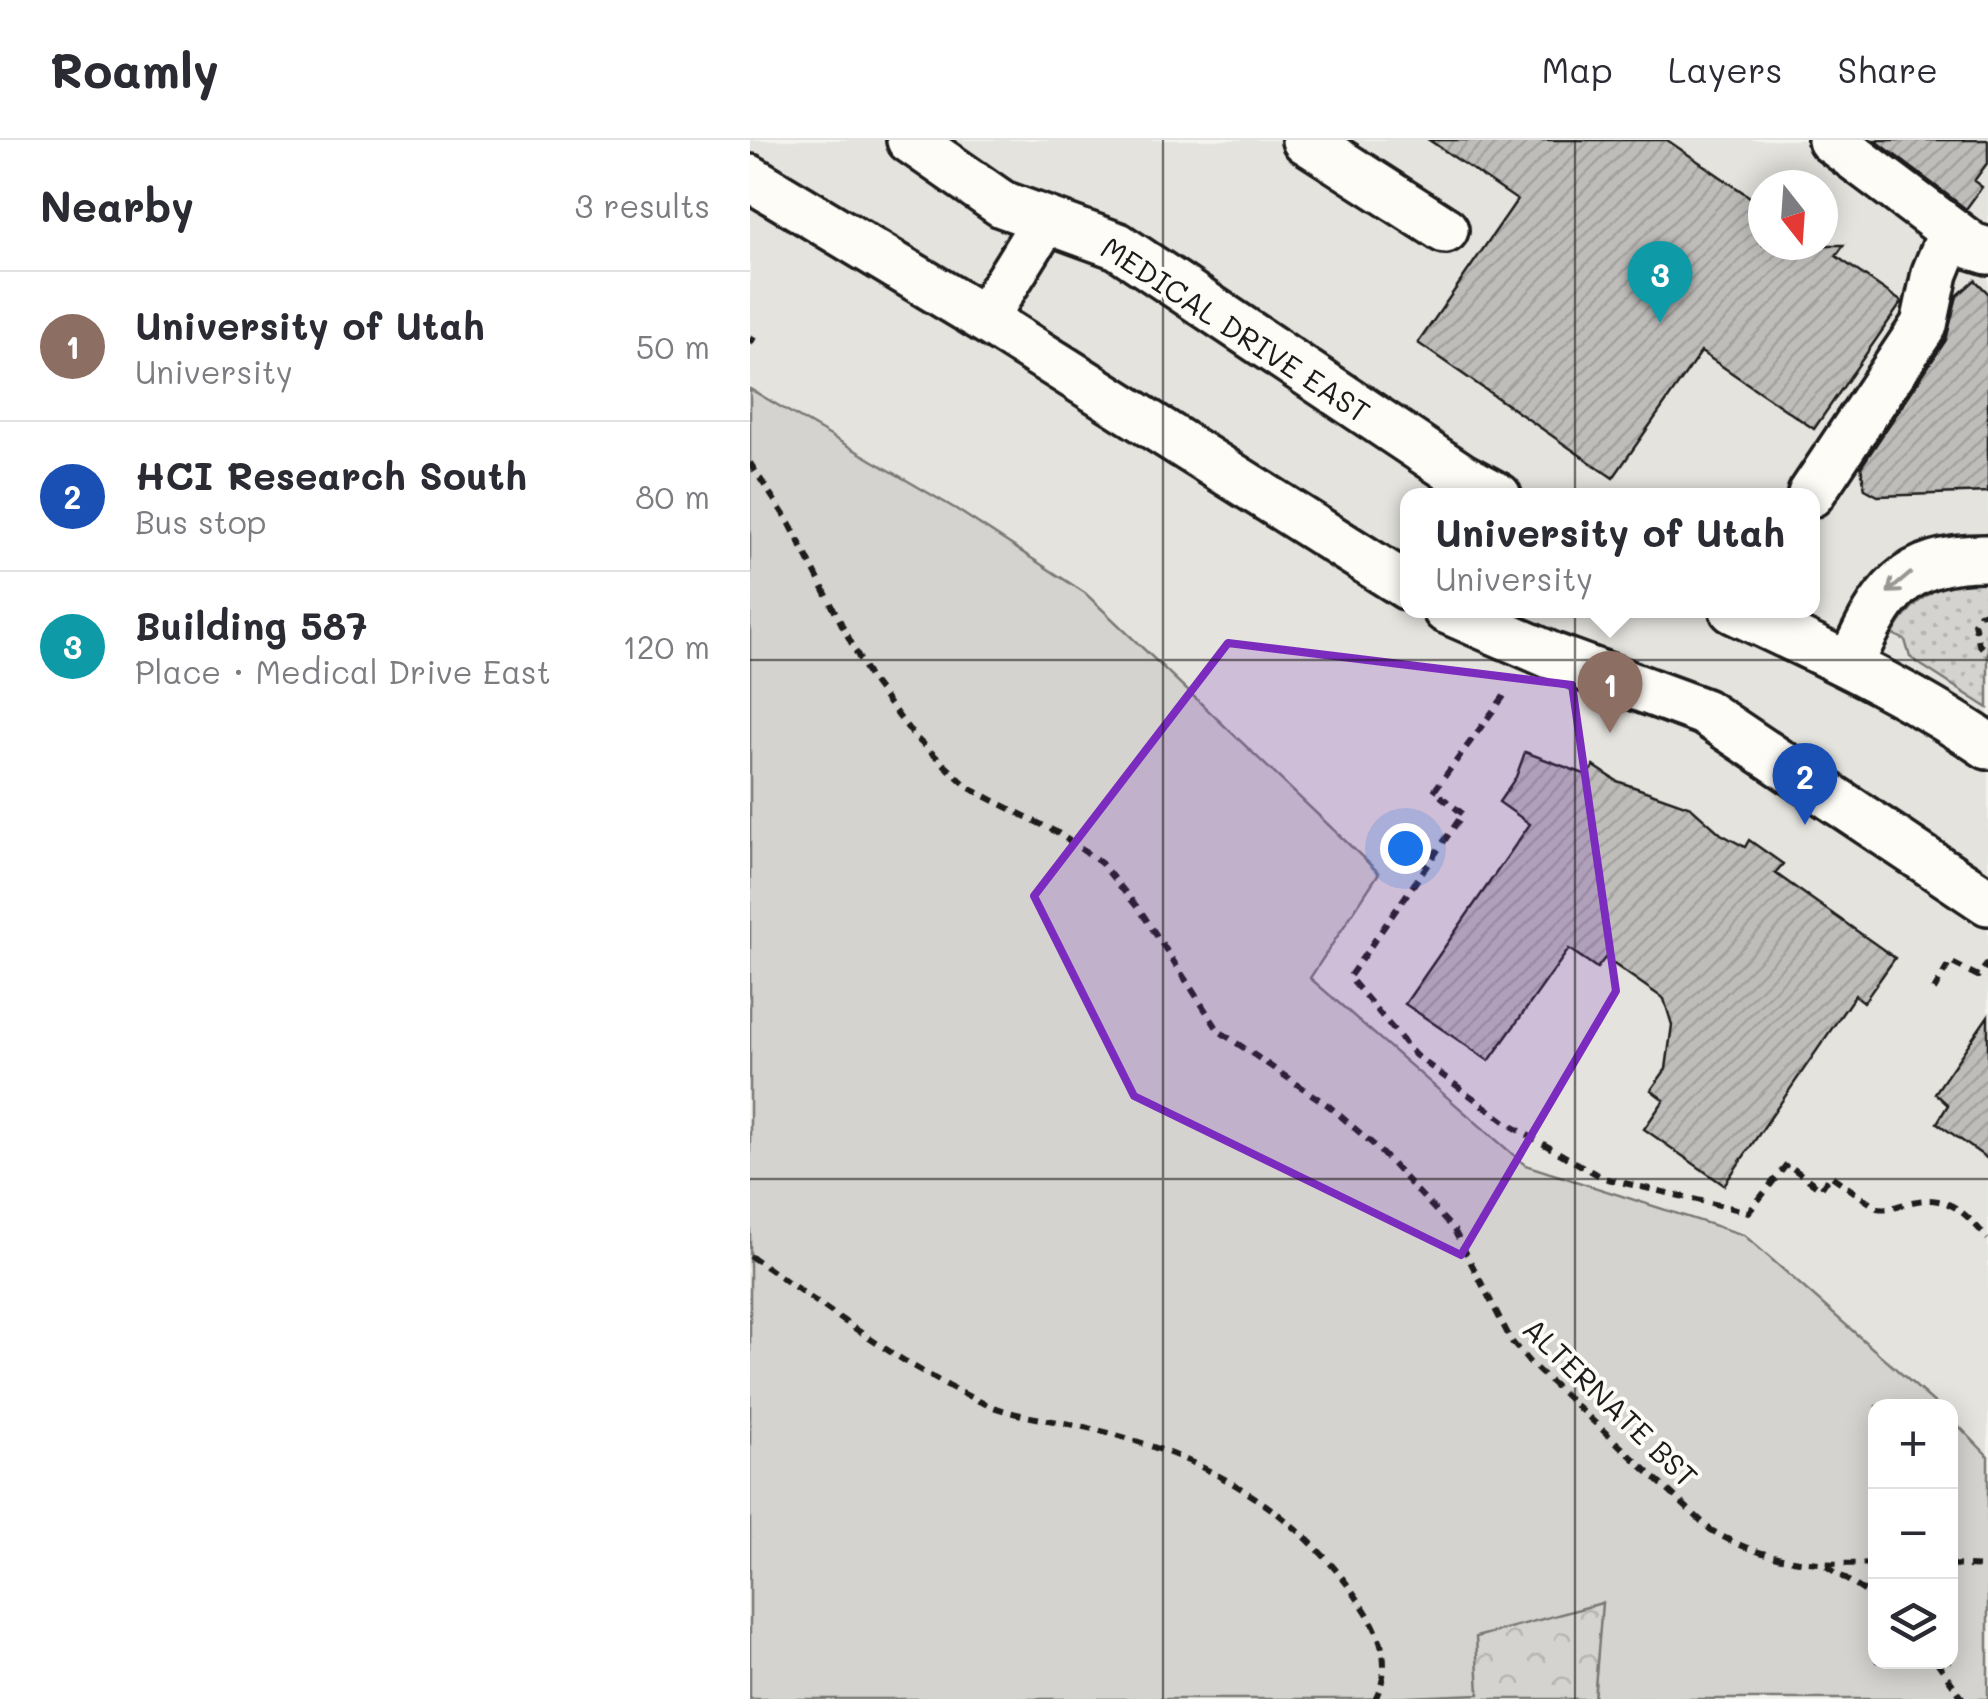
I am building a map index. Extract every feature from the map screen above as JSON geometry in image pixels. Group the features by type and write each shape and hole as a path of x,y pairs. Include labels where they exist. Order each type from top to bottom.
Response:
{"street":[{"name":"MEDICAL DRIVE EAST","path":"910,140 1002,204 1118,246 1483,488"},
{"path":"1305,140 1445,230"},
{"path":"1815,488 1924,325 1935,273 1970,241 1831,140"},
{"path":"750,178 984,318 1400,581"},
{"path":"984,318 1045,221"},
{"path":"1850,664 1876,608 1898,582 1947,560 1988,558"},
{"path":"1464,618 1552,656 1704,712 1988,902"},
{"path":"1749,618 1850,664 1941,714 1988,746"}],"path":[{"name":"ALTERNATE BST","path":"750,463 790,524 870,679 942,765 994,803 1058,833 1101,862 1142,913 1220,1031 1329,1106 1411,1182 1454,1230 1512,1342 1711,1530 1759,1554 1825,1566 1868,1595"},
{"path":"1988,612 1979,614 1974,623 1979,644 1988,654"},
{"path":"1504,696 1434,791 1462,814 1348,977 1414,1055 1510,1125 1603,1178 1700,1204 1749,1212 1787,1164 1821,1188 1830,1175 1877,1208 1918,1200 1958,1207 1973,1218 1988,1239"},
{"path":"1934,990 1950,962 1978,976 1988,963"},
{"path":"750,1256 915,1366 982,1402 1146,1445 1198,1464 1255,1495 1326,1557 1370,1617 1385,1661 1375,1699"},
{"path":"1825,1566 1868,1563"},
{"path":"1958,1564 1988,1566"},
{"path":"1942,1669 1962,1699"}],"highlighted area":[{"path":"1228,643 1572,685 1616,991 1461,1255 1134,1096 1034,896"}],"shaded area":[{"path":"750,140 1988,140 1988,1456 1958,1425 1958,1399 1930,1399 1744,1235 1525,1165 1310,978 1379,872 1085,593 956,509 750,389"}],"green space":[{"path":"750,389 956,509 1085,593 1379,873 1310,978 1525,1165 1744,1235 1930,1399 1868,1399 1868,1669 1958,1669 1958,1425 1988,1456 1988,1699 1594,1699 1601,1603 1479,1695 1362,1699 750,1699"},
{"path":"1962,578 1988,579 1988,708 1910,657 1905,640 1893,634 1922,599"},
{"path":"1602,1603 1594,1699 1362,1699 1479,1694 1476,1637"}],"building":[{"path":"1429,140 1667,140 1748,196 1748,260 1838,257 1902,302 1814,429 1701,352 1613,478 1418,343 1517,200"},
{"path":"1875,140 1988,140 1988,162 1974,181 1982,187 1966,209"},
{"path":"1975,280 1988,293 1988,492 1878,496 1865,489 1861,467 1946,340 1957,296"},
{"path":"1525,752 1587,775 1594,766 1617,781 1691,807 1721,834 1745,847 1749,840 1783,864 1775,873 1895,958 1864,1002 1855,995 1724,1185 1644,1129 1664,1100 1651,1090 1666,1069 1672,1025 1664,999 1605,958 1597,968 1569,949 1489,1061 1405,1004 1530,824 1499,802 1516,777"},
{"path":"1988,1016 1988,1159 1937,1123 1948,1105 1935,1093"}],"place":[{"name":"Building 587","path":"1660,323"},
{"name":"University of Utah","path":"1610,733"},
{"name":"HCI Research South","path":"1805,825"}]}
